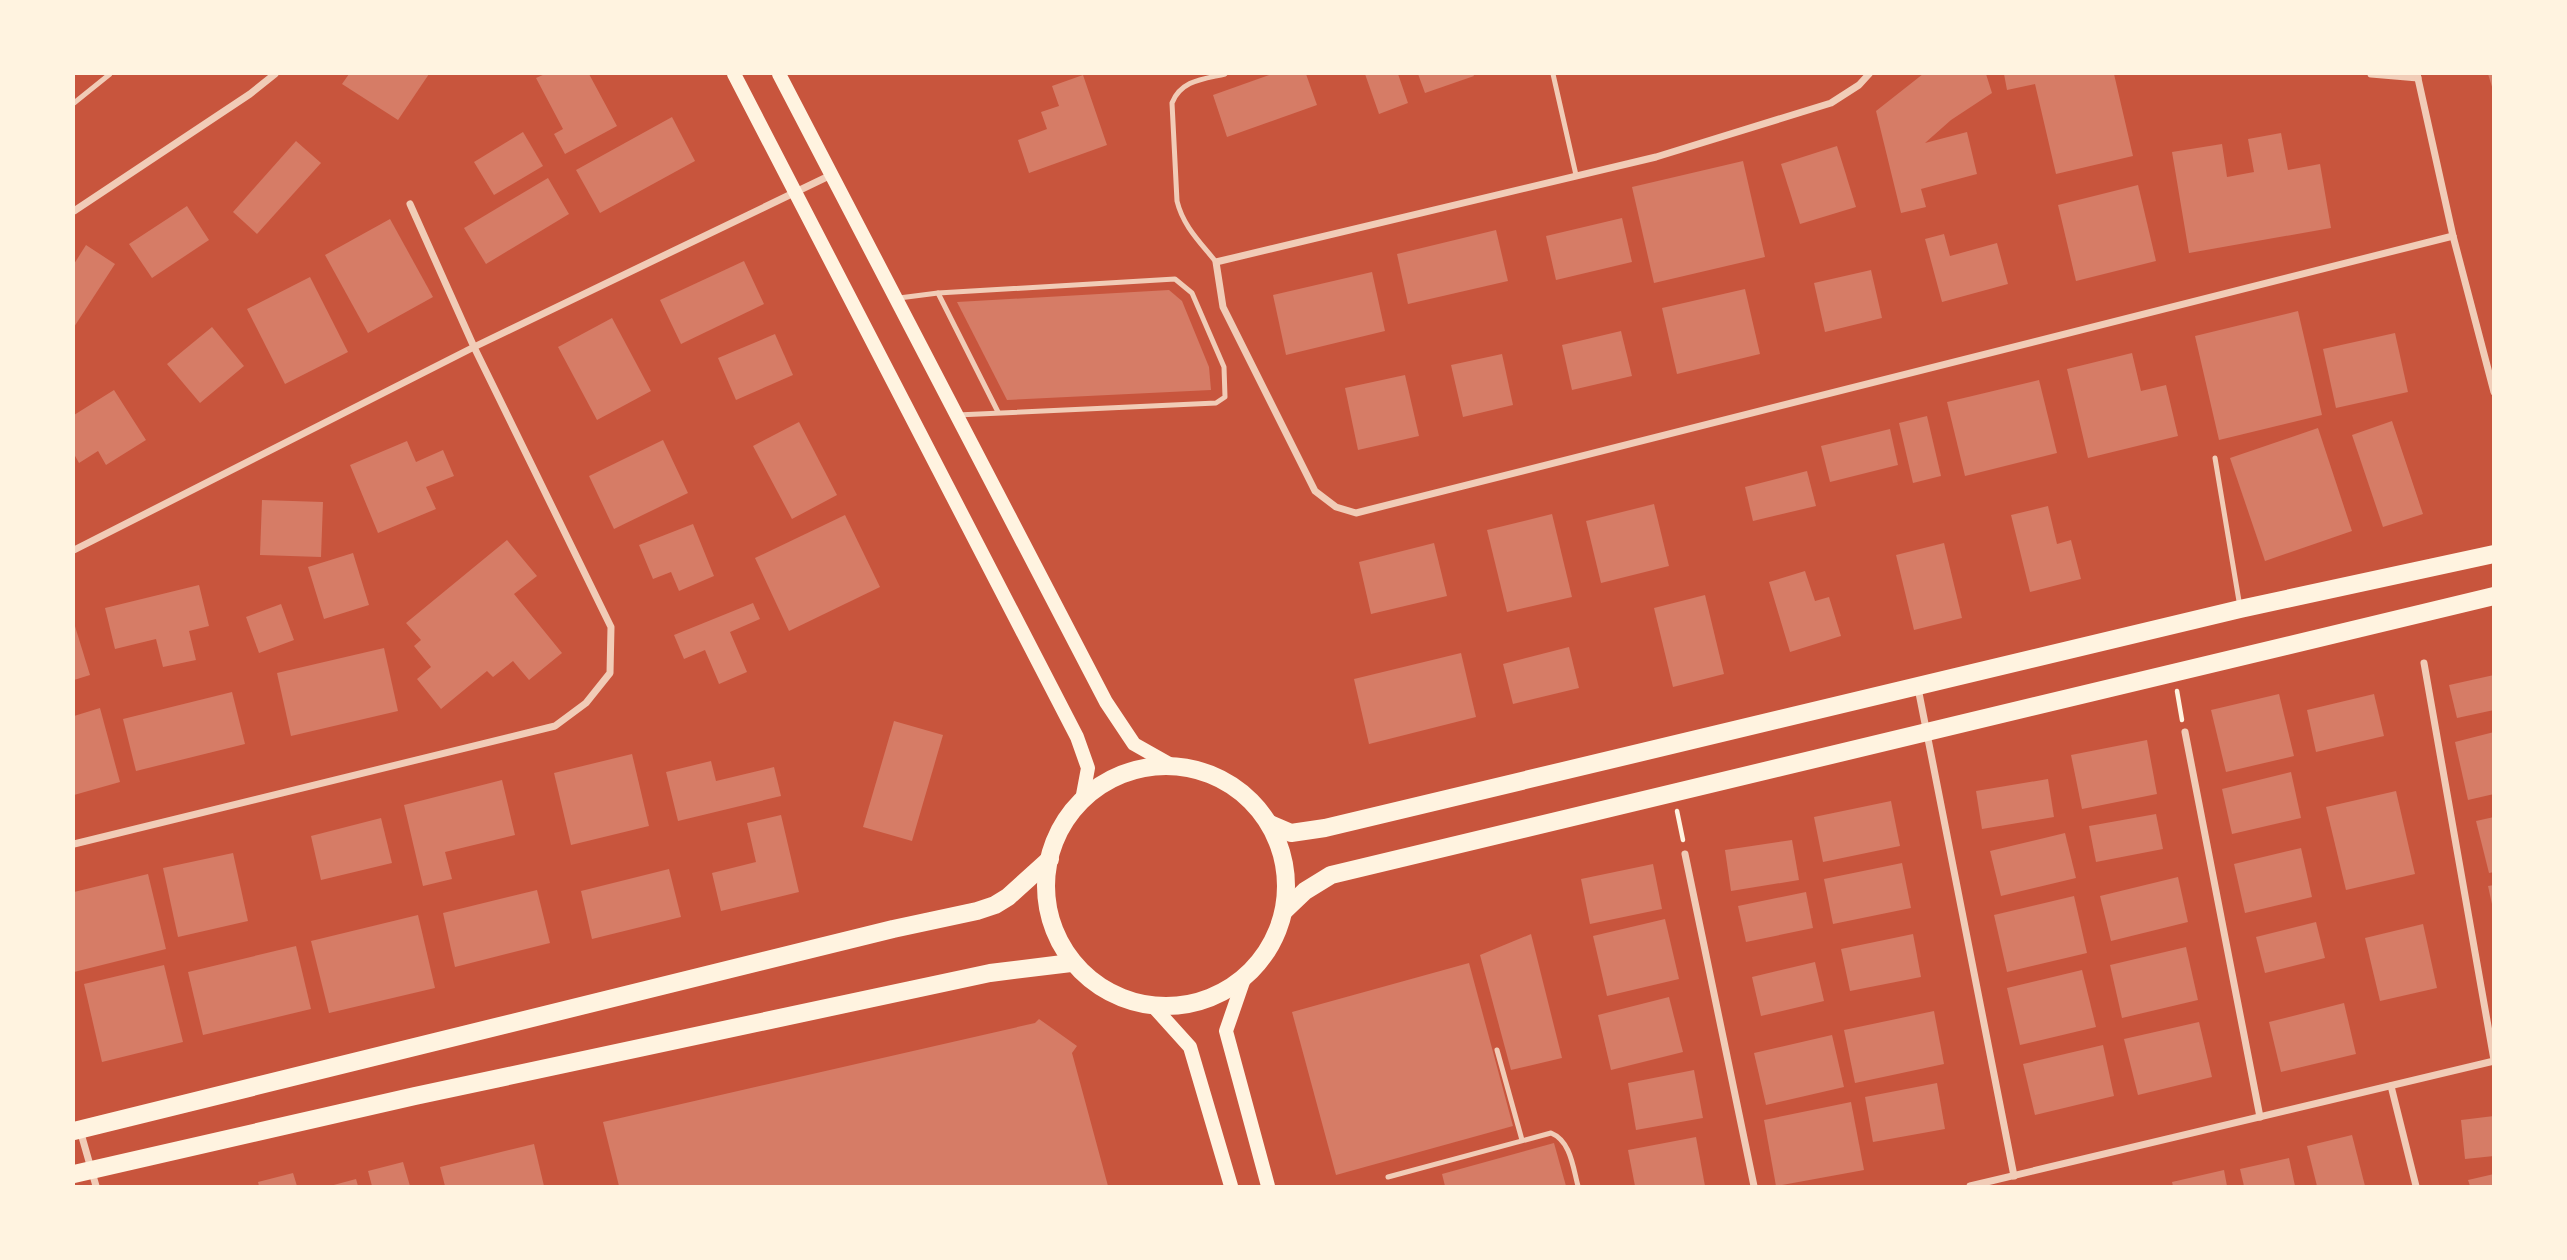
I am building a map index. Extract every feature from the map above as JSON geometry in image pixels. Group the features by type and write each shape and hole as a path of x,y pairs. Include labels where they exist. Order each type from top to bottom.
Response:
{"main road":[{"path":"734,74 1077,737 1088,768 1082,800"},
{"path":"779,74 1106,702 1135,744 1173,766"},
{"path":"1270,824 1291,834 1325,828 2240,609 2494,554"},
{"path":"1283,911 1305,891 1331,875 2494,596"},
{"path":"1173,766 1193,768 1224,780 1250,799 1270,824 1282,852 1286,881 1283,911 1269,946 1245,976 1218,993 1188,1003 1153,1006 1122,1000 1094,985 1070,963 1055,931 1046,895 1049,859 1062,827 1082,800 1109,781 1140,769 1173,766"},
{"path":"77,1130 893,929 977,911 1009,897 1049,859"},
{"path":"87,1177 508,1076 989,972 1070,963"},
{"path":"1245,976 1226,1031 1268,1186"},
{"path":"1153,1006 1190,1046 1231,1186"}],"street":[{"path":"74,211 250,94 275,74"},
{"path":"1869,74 1844,96 1816,109 1656,157 1216,262 1223,307 1308,480 1325,501 1356,513 2453,236"},
{"path":"2371,74 2417,76 2453,236 2494,392"},
{"path":"74,550 474,347 831,175"},
{"path":"74,844 555,726 586,703 610,673 611,627 474,347 410,204"},
{"path":"1970,1186 2494,1061 2424,663"},
{"path":"1918,688 2014,1176"},
{"path":"2185,732 2260,1117"},
{"path":"1685,854 1754,1186"},
{"path":"2391,1086 2416,1186"},
{"path":"77,1130 87,1177"}],"lane":[{"path":"74,103 110,74"},
{"path":"1216,262 1187,227 1177,201 1172,103 1180,89 1187,84 1225,74"},
{"path":"1553,74 1576,175"},
{"path":"896,298 938,293 1175,279 1192,293 1224,367 1225,397 1216,403 956,415"},
{"path":"938,293 998,412"},
{"path":"2215,458 2240,609"},
{"path":"1497,1050 1521,1140"},
{"path":"1388,1177 1543,1134 1558,1136 1567,1147 1578,1186"}],"path":[{"path":"2173,673 2185,732"},
{"path":"1673,793 1685,854"}],"building":[{"path":"349,74 429,74 398,120 342,84"},
{"path":"545,74 589,74 617,126 565,154 554,134 563,129 536,78"},
{"path":"1272,74 1306,74 1317,105 1227,137 1213,95"},
{"path":"1365,74 1398,74 1408,103 1379,114"},
{"path":"1418,74 1473,74 1474,76 1425,93"},
{"path":"1923,74 1986,74 1992,93 1951,120 1925,143 1967,132 1977,174 1921,189 1926,207 1901,213 1876,111"},
{"path":"2004,74 2114,74 2133,156 2056,174 2035,84 2007,90"},
{"path":"2488,74 2494,74 2494,90 2493,90"},
{"path":"1083,75 1107,145 1029,173 1018,140 1047,129 1041,112 1059,106 1052,86"},
{"path":"672,117 695,161 600,213 576,170"},
{"path":"523,132 543,166 494,195 474,162"},
{"path":"2281,133 2288,170 2320,164 2331,228 2189,253 2172,152 2222,144 2227,177 2254,172 2248,139"},
{"path":"296,141 321,163 257,234 233,212"},
{"path":"1837,146 1856,207 1800,224 1781,164"},
{"path":"1743,161 1765,257 1654,283 1632,187"},
{"path":"548,178 569,214 486,264 464,228"},
{"path":"2138,185 2156,261 2076,281 2058,205"},
{"path":"187,206 209,240 152,278 129,244"},
{"path":"1622,218 1632,262 1556,280 1546,236"},
{"path":"390,219 433,297 368,333 325,255"},
{"path":"1496,230 1508,281 1408,304 1397,254"},
{"path":"1944,234 1950,256 1997,243 2008,284 1942,302 1925,239"},
{"path":"86,245 115,264 74,327 74,264"},
{"path":"744,261 764,304 681,344 660,300"},
{"path":"1871,270 1882,318 1825,332 1814,283"},
{"path":"1372,272 1385,331 1286,355 1273,295"},
{"path":"310,277 348,352 285,384 247,309"},
{"path":"1745,289 1760,354 1677,374 1662,308"},
{"path":"1169,290 1182,301 1209,367 1211,390 1007,400 957,302"},
{"path":"2298,311 2322,415 2219,440 2195,336"},
{"path":"612,318 651,391 597,420 558,347"},
{"path":"212,327 244,366 200,403 167,364"},
{"path":"1621,331 1632,376 1572,390 1562,345"},
{"path":"2395,333 2408,392 2336,408 2323,349"},
{"path":"775,334 793,375 736,400 718,358"},
{"path":"2132,353 2141,391 2166,385 2178,436 2088,458 2067,369"},
{"path":"1502,354 1513,405 1463,417 1451,365"},
{"path":"1405,375 1419,436 1358,450 1345,388"},
{"path":"2039,380 2057,453 1965,476 1947,402"},
{"path":"114,390 146,440 106,465 98,451 79,463 74,454 74,415"},
{"path":"1927,416 1941,476 1913,483 1899,423"},
{"path":"2392,421 2423,514 2383,527 2352,435"},
{"path":"799,422 837,495 792,519 753,446"},
{"path":"2318,428 2352,531 2265,561 2230,458"},
{"path":"1890,429 1898,465 1830,482 1821,446"},
{"path":"663,440 688,493 614,529 589,476"},
{"path":"407,441 416,462 443,450 454,476 426,487 436,509 378,533 350,465"},
{"path":"1807,471 1816,506 1753,521 1745,487"},
{"path":"262,500 323,502 321,557 260,555"},
{"path":"1654,504 1669,566 1601,583 1586,521"},
{"path":"2048,506 2057,544 2071,540 2081,579 2030,592 2011,515"},
{"path":"1552,514 1572,597 1507,612 1487,530"},
{"path":"845,515 880,587 789,631 755,558"},
{"path":"693,524 714,576 679,591 671,572 653,579 639,545"},
{"path":"507,540 537,576 514,594 562,653 529,680 513,661 493,677 487,671 441,709 417,679 431,667 414,646 421,640 406,623"},
{"path":"1434,543 1447,596 1371,614 1359,562"},
{"path":"1944,543 1962,618 1914,630 1896,555"},
{"path":"353,553 369,605 324,619 308,567"},
{"path":"1805,571 1815,601 1829,597 1841,636 1790,652 1769,582"},
{"path":"199,585 209,626 189,631 196,660 163,667 156,639 115,649 105,608"},
{"path":"1705,595 1724,674 1673,687 1654,608"},
{"path":"753,603 760,619 730,632 747,672 719,684 705,650 684,659 674,635"},
{"path":"281,604 294,640 259,653 246,617"},
{"path":"74,623 90,675 74,680"},
{"path":"1569,647 1579,688 1513,704 1503,664"},
{"path":"384,648 398,711 291,736 277,673"},
{"path":"1461,653 1476,717 1369,744 1354,679"},
{"path":"2494,675 2494,710 2457,718 2449,685"},
{"path":"232,692 245,744 136,771 123,719"},
{"path":"2279,694 2294,756 2226,772 2211,710"},
{"path":"2374,694 2384,736 2316,752 2307,710"},
{"path":"100,708 120,782 74,795 74,716"},
{"path":"894,721 943,735 912,841 863,827"},
{"path":"2494,732 2494,794 2468,800 2455,742"},
{"path":"2147,740 2157,794 2082,809 2071,755"},
{"path":"632,754 649,826 571,845 554,773"},
{"path":"711,761 716,781 774,767 781,796 678,821 666,772"},
{"path":"2291,772 2301,818 2232,834 2222,789"},
{"path":"2048,779 2054,817 1982,829 1976,791"},
{"path":"502,780 515,835 445,852 452,879 423,886 404,805"},
{"path":"2396,791 2415,874 2346,890 2326,807"},
{"path":"1891,801 1900,846 1823,862 1814,817"},
{"path":"2156,814 2163,849 2096,862 2089,826"},
{"path":"781,815 799,892 721,911 712,873 756,862 747,823"},
{"path":"2494,817 2494,872 2489,873 2476,821"},
{"path":"381,818 392,863 321,880 311,836"},
{"path":"2065,833 2076,878 2001,896 1990,851"},
{"path":"1792,840 1799,880 1731,891 1725,850"},
{"path":"2301,848 2312,897 2245,913 2234,864"},
{"path":"233,853 248,921 178,937 163,868"},
{"path":"1902,863 1911,908 1833,924 1824,879"},
{"path":"1653,864 1662,909 1590,924 1581,879"},
{"path":"669,869 681,917 592,939 581,891"},
{"path":"148,874 166,949 74,972 74,892"},
{"path":"2178,877 2188,922 2111,941 2100,896"},
{"path":"2494,885 2494,904 2492,904 2488,886"},
{"path":"537,890 550,943 455,967 443,913"},
{"path":"1806,892 1813,928 1746,942 1738,906"},
{"path":"2074,896 2087,953 2007,972 1994,915"},
{"path":"418,915 435,988 329,1013 311,941"},
{"path":"1665,919 1679,979 1607,996 1593,936"},
{"path":"2316,922 2325,958 2265,973 2256,937"},
{"path":"2423,924 2437,988 2380,1001 2365,938"},
{"path":"1531,934 1562,1058 1511,1070 1480,955"},
{"path":"1913,934 1921,977 1850,991 1841,949"},
{"path":"296,946 311,1009 203,1035 188,972"},
{"path":"2186,947 2198,1000 2122,1018 2110,965"},
{"path":"1815,962 1824,1001 1761,1016 1752,977"},
{"path":"1469,963 1513,1126 1336,1175 1292,1012"},
{"path":"164,965 183,1042 102,1062 84,984"},
{"path":"2082,970 2096,1027 2020,1045 2007,988"},
{"path":"1669,997 1683,1052 1611,1070 1598,1015"},
{"path":"2344,1003 2356,1054 2281,1072 2269,1022"},
{"path":"1934,1011 1944,1064 1855,1083 1844,1030"},
{"path":"1039,1019 1077,1046 1072,1053 1108,1186 619,1186 603,1122 1035,1023"},
{"path":"2199,1022 2212,1077 2138,1095 2124,1039"},
{"path":"1832,1035 1844,1087 1766,1105 1754,1053"},
{"path":"2103,1045 2114,1096 2035,1115 2023,1064"},
{"path":"1694,1070 1703,1118 1636,1130 1628,1083"},
{"path":"1937,1083 1945,1129 1873,1142 1865,1097"},
{"path":"1851,1102 1864,1170 1776,1186 1764,1120"},
{"path":"2494,1116 2494,1156 2465,1159 2461,1120"},
{"path":"2352,1135 2365,1186 2317,1186 2307,1146"},
{"path":"1696,1137 1705,1186 1635,1186 1628,1150"},
{"path":"1554,1143 1566,1186 1445,1186 1442,1174"},
{"path":"534,1144 544,1186 445,1186 440,1167"},
{"path":"2289,1158 2295,1186 2244,1186 2240,1169"},
{"path":"403,1162 410,1186 372,1186 368,1171"},
{"path":"2224,1170 2227,1186 2173,1186 2172,1182"},
{"path":"293,1173 297,1186 259,1186 258,1182"},
{"path":"2494,1174 2494,1186 2470,1186 2468,1180"},
{"path":"356,1179 358,1186 330,1186"}]}
